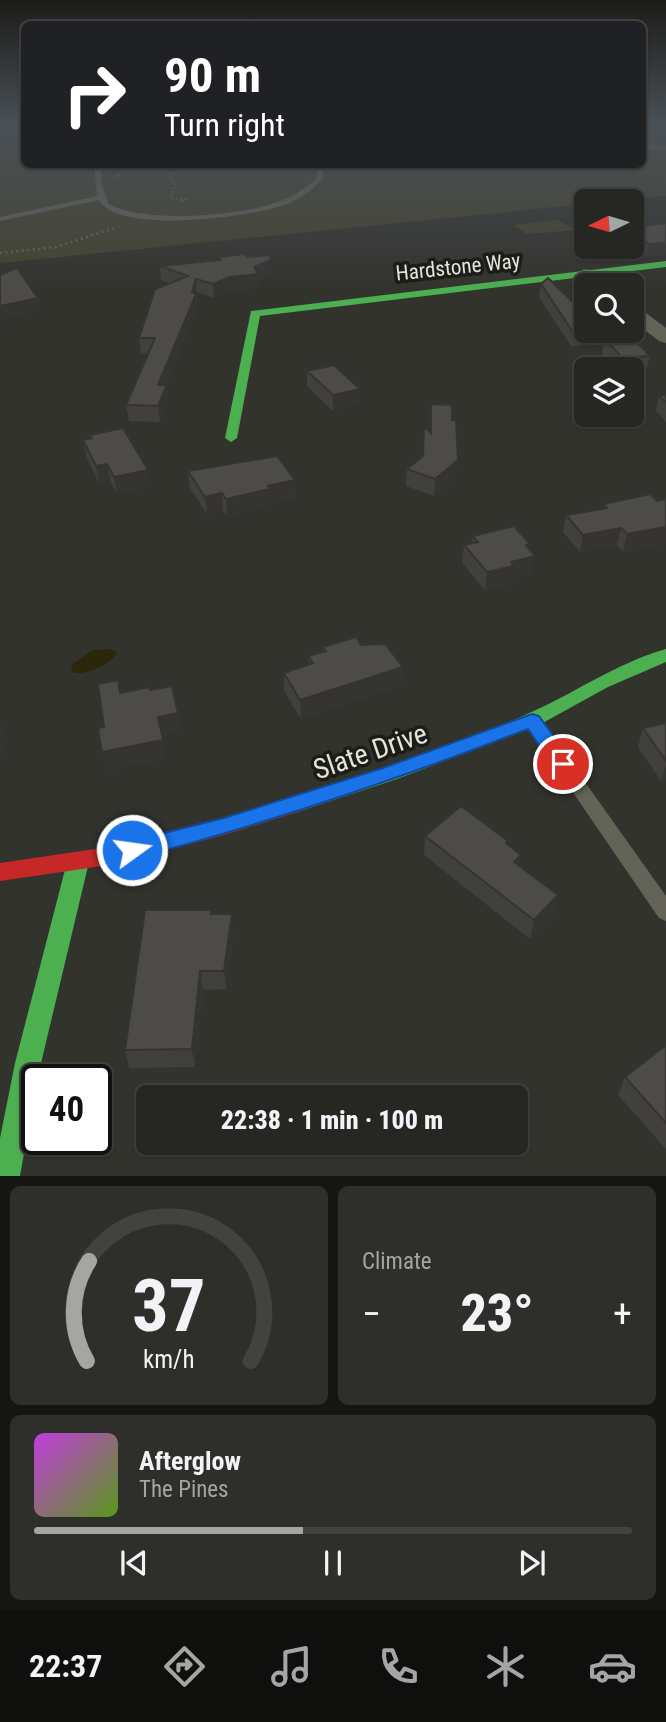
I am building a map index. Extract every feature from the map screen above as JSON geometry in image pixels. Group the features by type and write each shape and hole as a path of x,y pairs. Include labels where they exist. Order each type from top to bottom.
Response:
{"street":[{"name":"Hardstone Way","path":"592,273 666,264"},
{"name":"Hardstone Way","path":"231,438 255,313 574,275"},
{"path":"644,320 666,337"},
{"name":"Slate Drive","path":"0,872 78,862 224,827 390,774 532,720 602,683 666,655"},
{"path":"6,1176 28,1063 78,862"}],"lane":[{"path":"99,180 103,201"},
{"path":"0,219 56,207 103,201 124,215 141,217 243,213 282,203 299,195 318,180"},
{"path":"532,720 666,912"}],"path":[{"path":"100,186 111,180"},
{"path":"172,180 176,185 170,198 186,199 177,202"},
{"path":"0,253 56,247 120,226"}],"shaded area":[{"path":"0,180 666,180 666,196 644,197 644,189 574,189 574,205 0,263"},
{"path":"558,220 574,230 527,234 513,225"},
{"path":"110,649 117,652 104,665 82,673 71,671 73,664 93,650"}],"building":[{"path":"666,223 666,243 649,244 644,241 644,226"},
{"path":"245,254 247,257 270,255 271,260 254,267 258,274 230,277 213,284 196,279 192,292 196,294 158,385 167,385 158,406 126,405 155,338 139,338 155,289 188,276 160,266 220,260 218,257"},
{"path":"17,268 38,298 0,306 0,275"},
{"path":"548,278 574,303 574,332 573,332 541,284"},
{"path":"609,343 638,343 650,356 636,357 621,357"},
{"path":"334,365 360,389 333,395 307,371"},
{"path":"431,404 452,405 452,420 456,420 458,460 435,479 407,469 423,456 424,427 431,433"},
{"path":"123,428 148,470 114,477 107,464 96,466 83,440 92,438 90,435"},
{"path":"277,456 295,480 226,499 222,493 205,497 188,471"},
{"path":"650,494 657,501 666,499 666,527 627,534 621,528 583,535 566,515 607,508 604,504"},
{"path":"514,526 530,544 526,545 535,556 511,562 514,566 487,572 464,545 478,542 473,536"},
{"path":"356,637 361,645 385,644 403,667 300,700 284,673 313,663 308,656 326,651 323,647"},
{"path":"118,680 120,693 172,686 178,713 158,717 163,740 102,752 98,728 104,727 98,684"},
{"path":"666,723 666,761 643,728"},
{"path":"461,806 508,841 506,843 521,855 514,862 558,895 534,920 425,836"},
{"path":"145,910 211,910 211,914 232,914 224,971 200,971 192,1049 125,1050"},
{"path":"666,1045 666,1123 625,1077"}],"traffic: fast":[{"path":"231,438 255,313 666,264"},
{"path":"294,805 390,774 532,720 602,683 666,655"},
{"path":"6,1176 28,1063 78,862"}],"traffic: jam":[{"path":"0,872 109,856 224,827 294,805"}],"route":[{"path":"132,850 224,827 390,774 532,720 563,764"}]}
